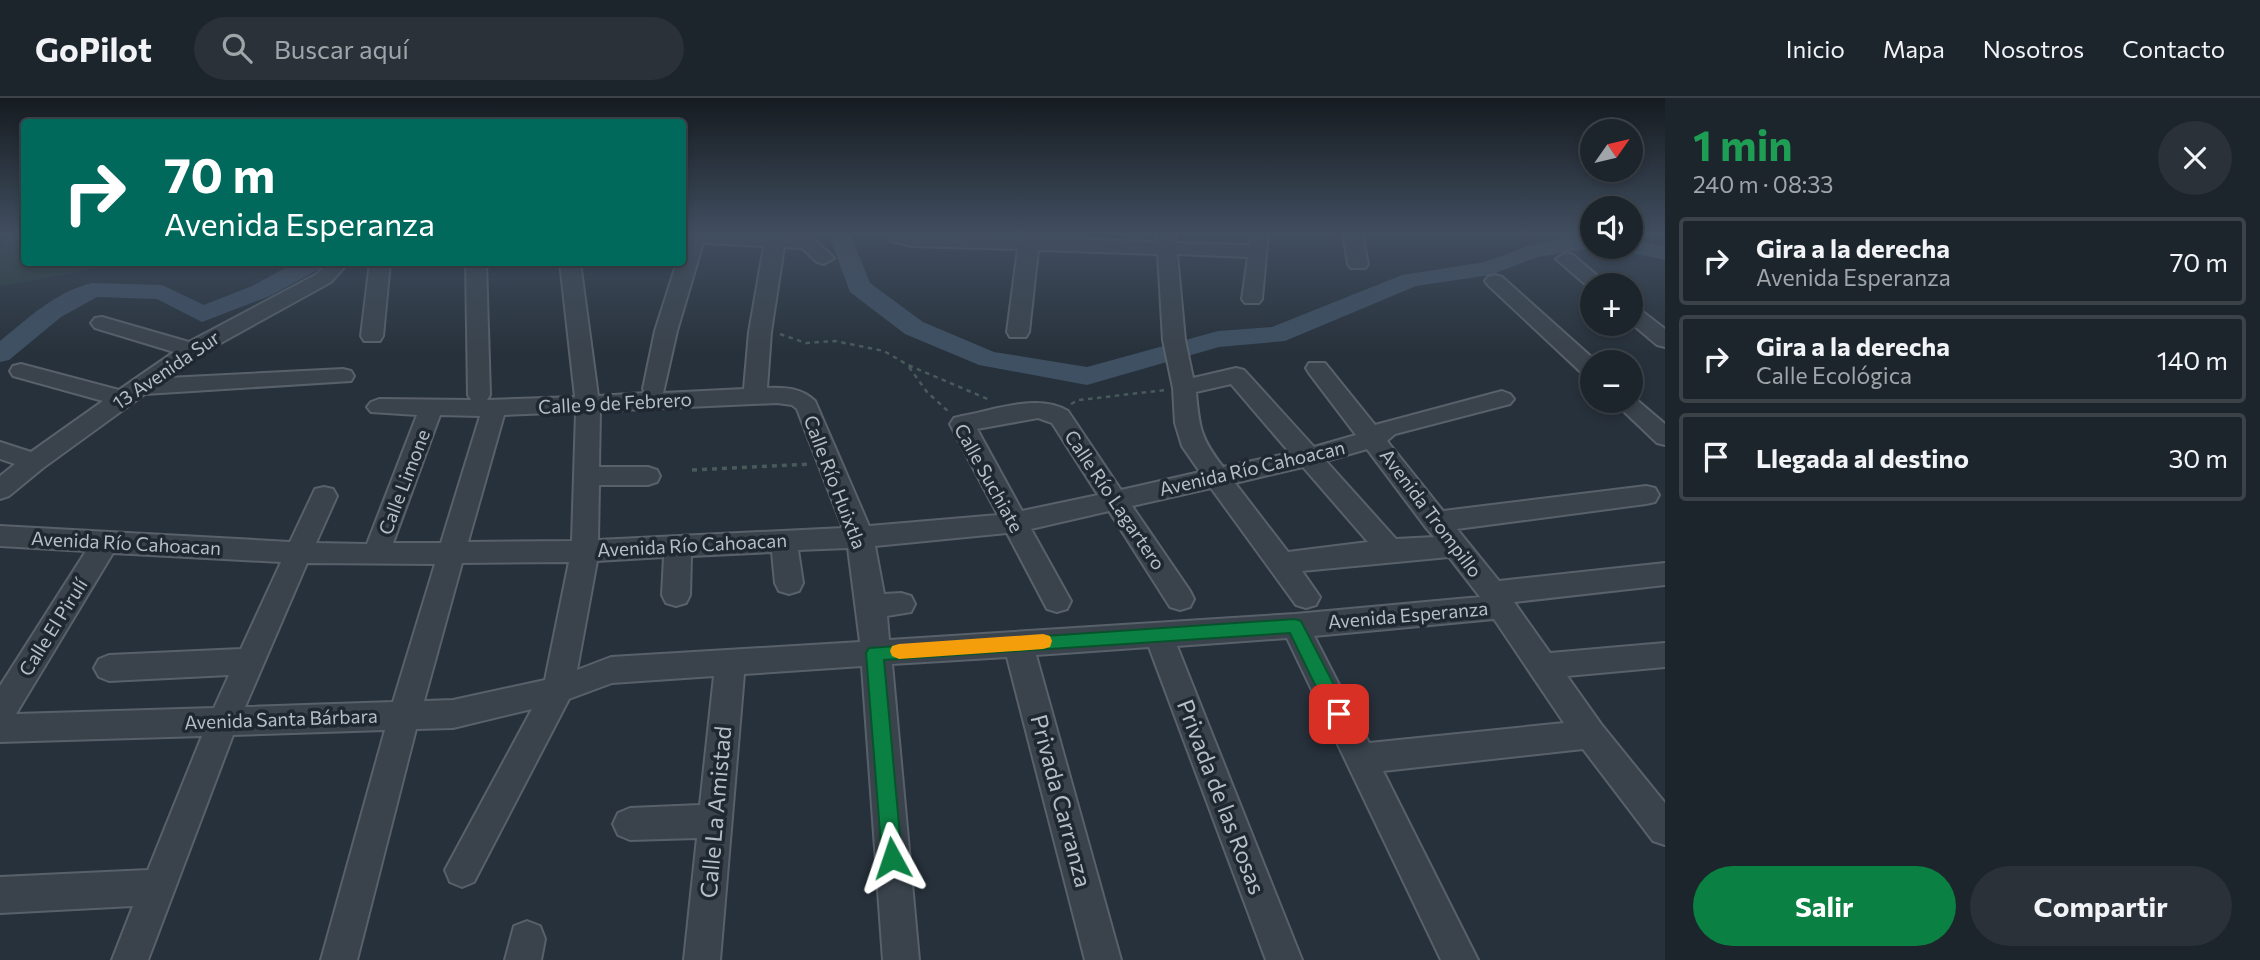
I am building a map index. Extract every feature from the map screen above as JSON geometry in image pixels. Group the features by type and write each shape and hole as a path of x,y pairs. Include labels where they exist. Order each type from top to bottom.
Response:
{"street":[{"name":"13 Avenida Sur","path":"0,490 34,462 191,350 329,273"},
{"path":"372,335 379,273"},
{"path":"340,960 404,716 451,553 486,401 477,273"},
{"path":"462,870 558,690 585,551 588,405 571,273"},
{"path":"654,389 680,273"},
{"path":"755,396 760,332 770,273"},
{"path":"1018,332 1026,273"},
{"path":"1169,273 1174,340 1187,423 1194,446 1306,597"},
{"path":"1252,299 1255,273"},
{"path":"1495,281 1580,359"},
{"path":"1643,322 1665,340"},
{"path":"102,323 191,350"},
{"name":"Avenida Trompillo","path":"1317,368 1374,438 1496,600 1590,734 1659,813"},
{"path":"21,371 131,393 343,376"},
{"path":"1182,380 1236,375 1390,550"},
{"name":"Calle 9 de Febrero","path":"379,407 431,410 486,401 588,405 777,395 799,398"},
{"name":"Calle Río Huixtla","path":"799,398 807,406 860,537 872,606 901,960"},
{"name":"Avenida Río Cahoacan","path":"0,536 297,553 376,554 585,551 860,537 1013,523 1310,457 1374,438 1387,428 1502,399"},
{"name":"Calle Limone","path":"376,554 431,410"},
{"path":"962,424 1049,410"},
{"name":"Calle Río Lagartero","path":"1049,410 1060,417 1180,599"},
{"path":"1638,413 1665,437"},
{"name":"Calle Suchiate","path":"962,424 1057,601"},
{"path":"0,450 34,462"},
{"path":"586,476 648,476"},
{"path":"1436,522 1646,495"},
{"path":"131,960 223,721 324,496"},
{"name":"Calle El Pirulí","path":"0,713 106,541"},
{"path":"785,541 789,583"},
{"path":"676,595 678,546"},
{"path":"1282,564 1390,550 1454,546"},
{"path":"1496,600 1665,573"},
{"name":"Avenida Esperanza","path":"730,664 1295,626 1496,600"},
{"path":"872,606 901,604"},
{"path":"1295,626 1460,960"},
{"name":"Privada de las Rosas","path":"1158,634 1284,960"},
{"name":"Privada Carranza","path":"1018,643 1103,960"},
{"path":"1542,666 1665,655"},
{"path":"109,667 249,661"},
{"name":"Avenida Santa Bárbara","path":"0,728 453,714 558,690 611,670 730,664"},
{"name":"Calle La Amistad","path":"702,960 730,664"},
{"path":"1361,758 1590,734"},
{"path":"630,824 715,821"},
{"path":"0,895 157,887"}],"path":[{"path":"760,332 785,334 806,343 835,341 884,351 908,365 1020,413"},
{"name":"Calle Suchiate","path":"908,365 927,392 962,424"},
{"path":"1049,410 1062,409 1079,400 1182,380"},
{"path":"692,470 830,463"}],"green space":[{"path":"0,273 69,273 0,286"}],"waterway":[{"path":"0,354 52,312 92,290 162,292 202,314 261,291 294,273"},
{"path":"854,273 859,287 914,328 988,359 1087,376 1218,339 1276,335 1411,280 1456,273"}],"slow traffic":[{"path":"899,651 1043,641"}],"route":[{"path":"892,858 875,653 1295,626 1339,714"}]}
